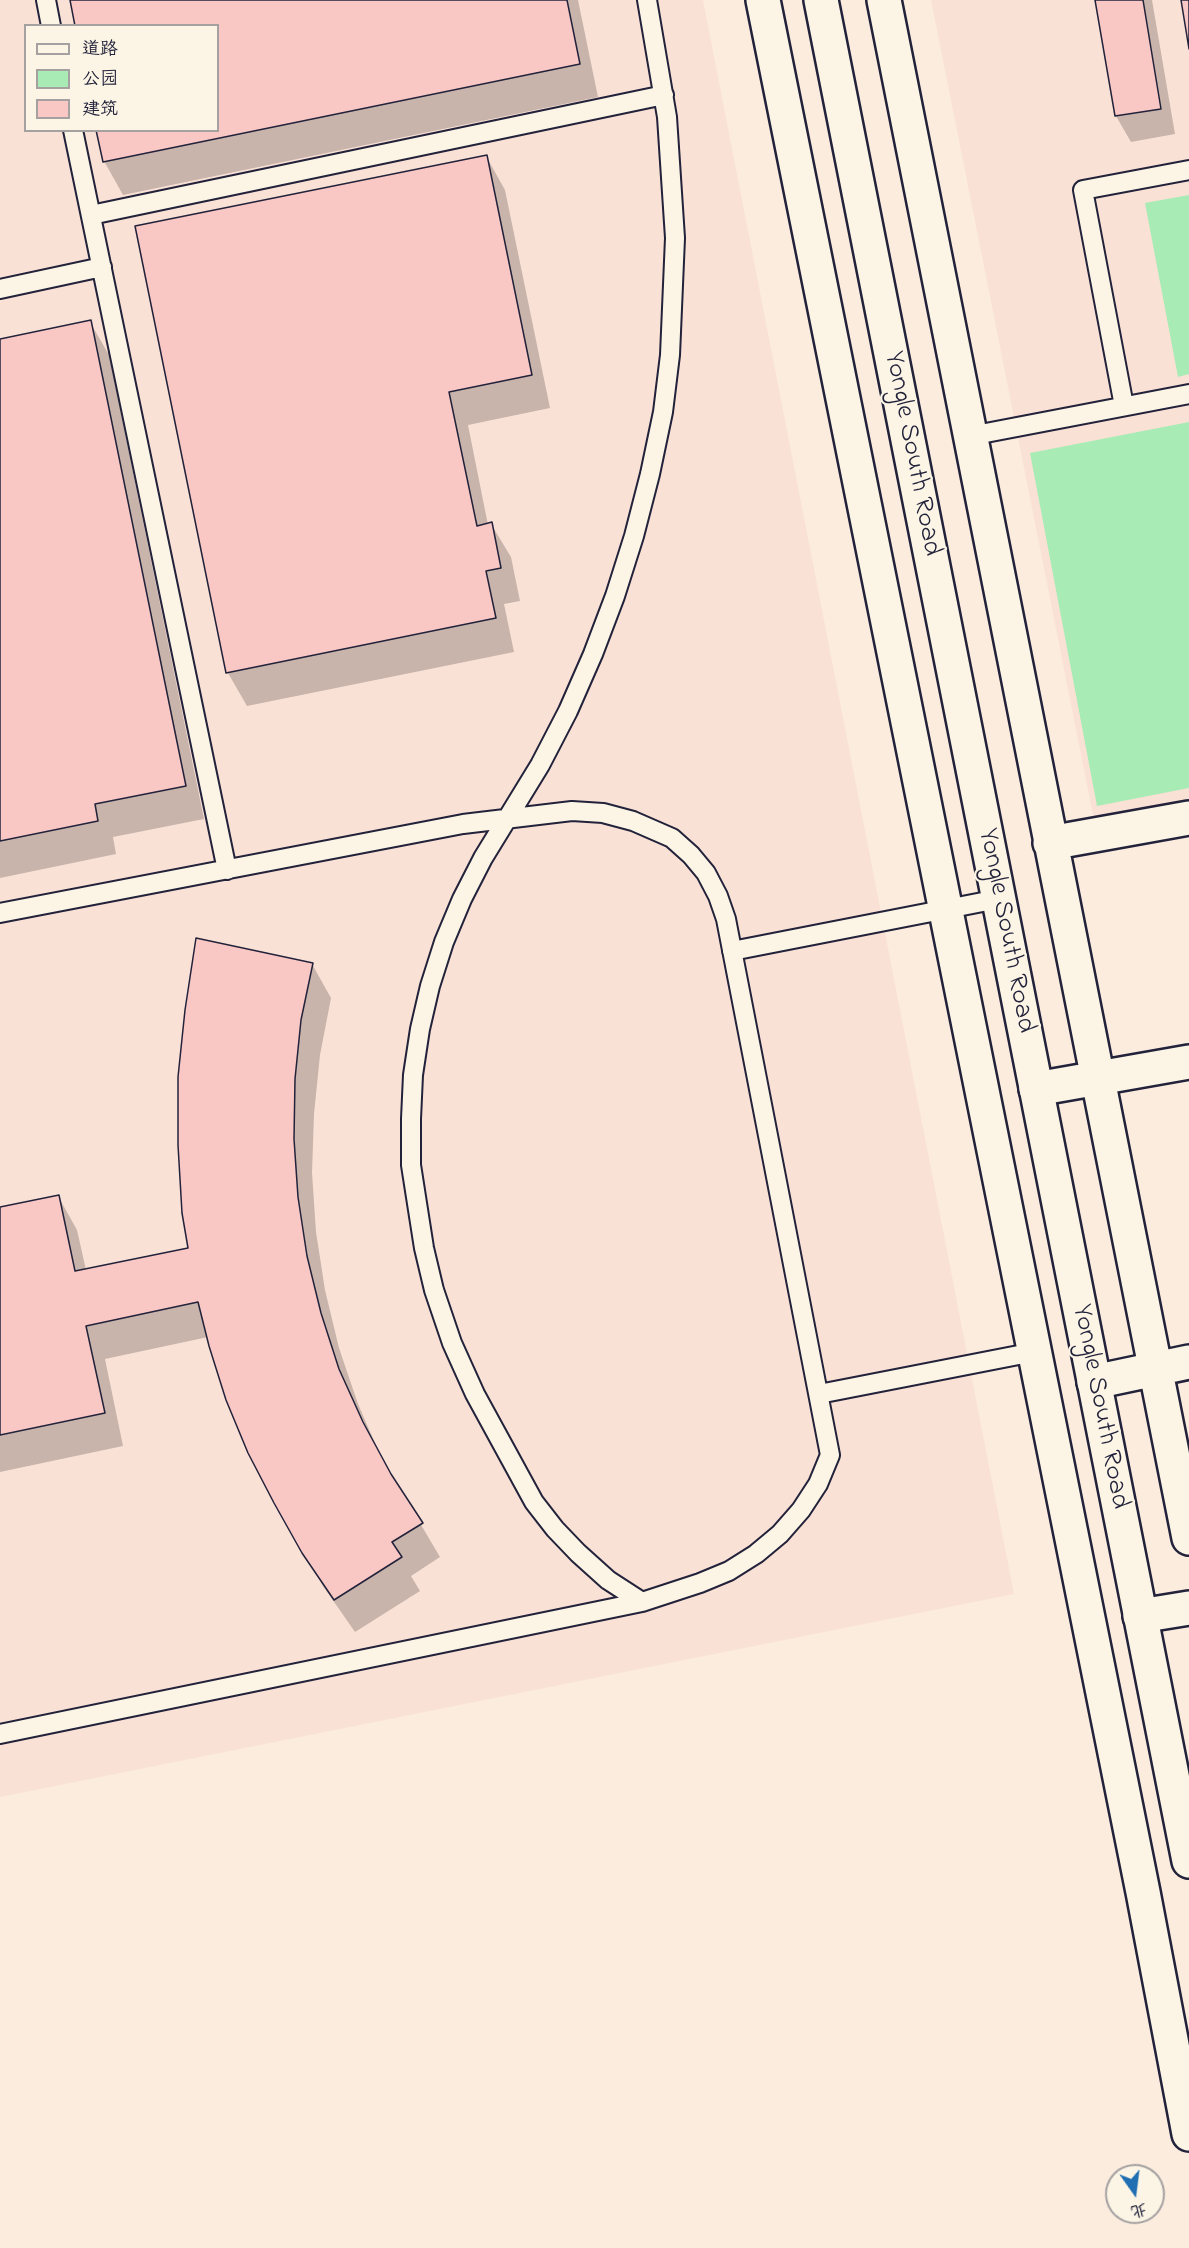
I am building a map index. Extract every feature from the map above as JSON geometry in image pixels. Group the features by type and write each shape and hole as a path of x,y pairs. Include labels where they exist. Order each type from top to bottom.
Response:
{"street":[{"path":"763,0 1143,1892 1189,2134"},
{"name":"Yongle South Road","path":"821,0 1189,1857"},
{"path":"884,0 1189,1538"},
{"path":"1050,843 1189,818"},
{"path":"1036,1089 1189,1062"},
{"path":"1094,1382 1189,1362"},
{"path":"1140,1616 1189,1608"}],"lane":[{"path":"46,0 51,24"},
{"path":"642,1602 608,1580 555,1529 534,1502 475,1394 452,1343 434,1290 424,1248 411,1165 411,1119 413,1075 420,1029 437,964 462,899 483,858 554,738 593,654 618,586 650,474 663,412 670,355 675,238 664,95 647,0"},
{"path":"91,215 664,95"},
{"path":"73,132 227,870"},
{"path":"1124,406 1083,190 1189,170"},
{"path":"0,289 102,267"},
{"path":"970,436 1189,394"},
{"path":"0,913 463,824 572,811 603,813 633,820 672,838 706,873 718,896 732,951 830,1455 818,1484 801,1510 780,1533 756,1554 729,1571 700,1583 642,1602 0,1734"},
{"path":"732,951 999,899"},
{"path":"819,1394 1034,1352"}],"shaded area":[{"path":"0,0 703,0 1014,1594 0,1797"},
{"path":"931,0 1189,0 1189,813 1096,830"}],"green space":[{"path":"1189,195 1189,374 1178,377 1145,203"},
{"path":"1189,422 1189,788 1097,806 1030,453"}],"building":[{"path":"70,0 567,0 580,64 103,162 96,132 219,132 219,24 75,24"},
{"path":"1095,0 1143,0 1161,109 1115,116"},
{"path":"1181,0 1189,0 1189,49"},
{"path":"487,155 532,375 449,392 477,526 492,522 501,568 486,571 496,618 226,673 135,226"},
{"path":"91,320 186,786 95,804 98,821 0,841 0,339"},
{"path":"196,938 313,963 301,1020 295,1079 294,1139 298,1197 307,1256 321,1313 339,1369 363,1422 391,1474 423,1523 392,1542 402,1557 334,1600 302,1553 248,1453 226,1400 198,1302 86,1326 105,1413 0,1435 0,1207 59,1195 75,1271 188,1248 182,1213 178,1145 178,1077"}]}
